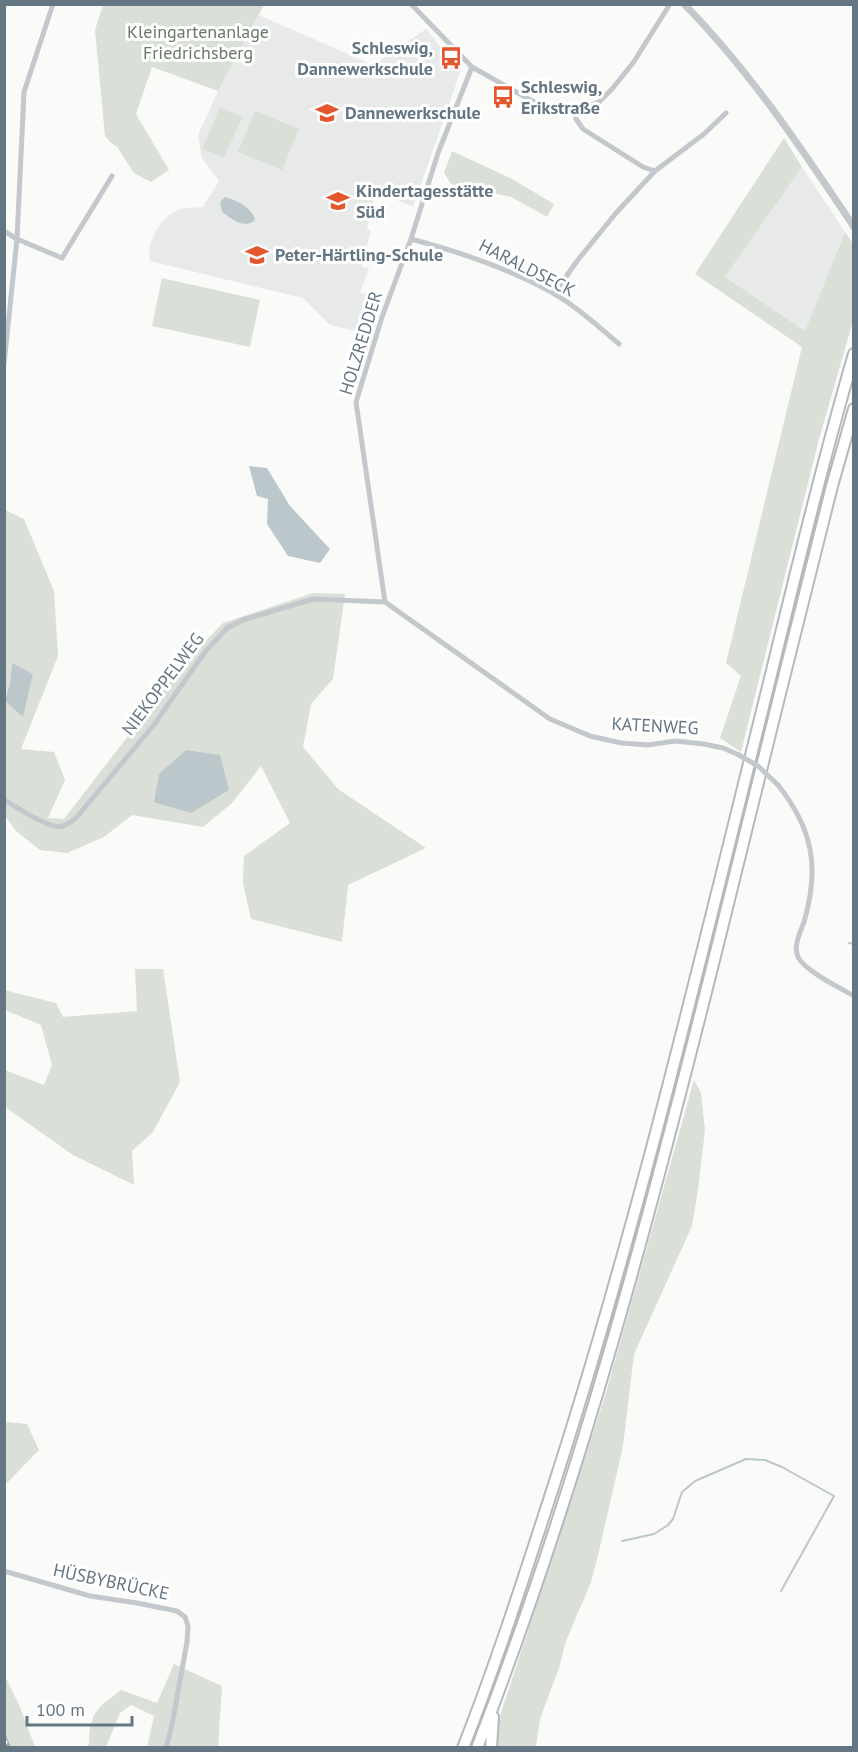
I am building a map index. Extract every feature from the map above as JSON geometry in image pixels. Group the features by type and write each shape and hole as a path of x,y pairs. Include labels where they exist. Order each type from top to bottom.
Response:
{"highway":[{"path":"463,1748 519,1594 606,1317 680,1040 804,541 854,354"},
{"path":"477,1748 541,1571 568,1487 657,1182 832,486 854,409"},
{"path":"491,1748 491,1727 496,1699"}],"street":[{"path":"4,364 17,238 24,92 53,4"},
{"path":"411,4 472,68 534,102 561,110 575,111 599,102 612,89 633,63 670,4"},
{"path":"684,4 756,87 794,137 854,227"},
{"name":"HOLZREDDER","path":"385,602 356,402 382,317 411,238 438,153 472,68"},
{"path":"575,111 576,119 583,129 643,167 655,171"},
{"path":"554,294 616,213 655,171 704,134 726,113"},
{"path":"4,231 62,258 112,176"},
{"name":"HARALDSECK","path":"411,238 488,262 554,294 619,344"},
{"name":"NIEKOPPELWEG","path":"4,800 50,825 62,826 69,823 76,818 153,726 205,652 227,628 243,620 313,599 385,602"},
{"name":"KATENWEG","path":"385,602 550,719 590,736 621,743 648,745 675,741 723,748 758,766 778,785 794,805 804,828 812,857 813,877 805,919 796,944 796,955 814,972 854,996"},
{"name":"HÜSBYBRÜCKE","path":"4,1571 90,1596 177,1611 185,1617 188,1626 187,1642 166,1748"}],"shaded area":[{"name":"Dannewerkschule","path":"259,15 373,65 426,29 461,70 413,207 376,191 367,229 371,231 361,266 369,269 360,292 384,299 372,335 330,325 303,298 150,261 149,248 161,223 170,214 180,209 203,207 219,181 202,158 198,135 218,91"},
{"path":"802,167 845,232 805,331 725,277"},
{"path":"225,197 246,207 253,214 254,221 241,223 222,212 220,202"},
{"path":"249,466 267,468 290,506 330,549 320,563 288,556 267,524 268,499 257,496"},
{"path":"12,663 33,674 23,717 5,701"},
{"path":"186,750 220,755 229,790 191,813 154,802 159,774"}],"green space":[{"name":"Kleingartenanlage Friedrichsberg","path":"103,5 264,5 218,91 152,67 136,114 169,170 151,182 134,173 117,147 105,136 95,30"},
{"path":"220,107 242,117 224,158 202,149"},
{"path":"255,111 299,129 282,170 238,152"},
{"path":"784,138 802,167 725,277 805,331 845,232 853,244 853,321 819,439 741,752 720,738 741,676 726,663 802,347 695,274"},
{"path":"452,151 512,179 554,204 547,217 511,197 451,184 444,173"},
{"path":"162,278 260,300 250,347 152,326"},
{"path":"5,510 24,519 54,591 58,656 21,749 54,752 65,780 48,818 64,819 182,666 223,623 313,593 345,594 333,679 311,704 303,747 338,789 426,848 348,885 342,942 251,919 243,883 244,856 290,823 261,766 232,803 203,827 132,815 104,837 67,853 40,850 16,831 5,816","holes":["12,664 33,674 23,716 5,701"]},
{"path":"135,969 163,969 180,1082 153,1132 132,1151 134,1185 73,1155 5,1107 5,1070 44,1085 52,1065 41,1025 5,1010 4,990 56,1003 63,1017 137,1011"},
{"path":"694,1080 701,1093 705,1130 692,1226 634,1354 623,1446 591,1582 566,1641 559,1668 540,1719 536,1747 496,1748 500,1716 605,1396"},
{"path":"7,1422 27,1424 39,1450 5,1485 4,1428"},
{"path":"174,1664 222,1686 218,1747 147,1747 154,1716 131,1705 120,1713 106,1747 87,1748 92,1721 101,1706 121,1690 157,1703"},
{"path":"5,1676 20,1707 35,1747 5,1747"}],"waterway":[{"path":"849,943 854,944"},
{"path":"622,1541 654,1534 668,1525 673,1519 682,1492 695,1481 746,1459 765,1460 834,1496 781,1591"}],"railway":[{"path":"4,1737 9,1748"}],"place":[{"name":"Schleswig, Dannewerkschule","path":"451,58"},
{"name":"Schleswig, Erikstraße","path":"503,97"},
{"name":"Dannewerkschule","path":"327,113"},
{"name":"Kindertagesstätte Süd","path":"338,201"},
{"name":"Peter-Härtling-Schule","path":"257,255"}]}
